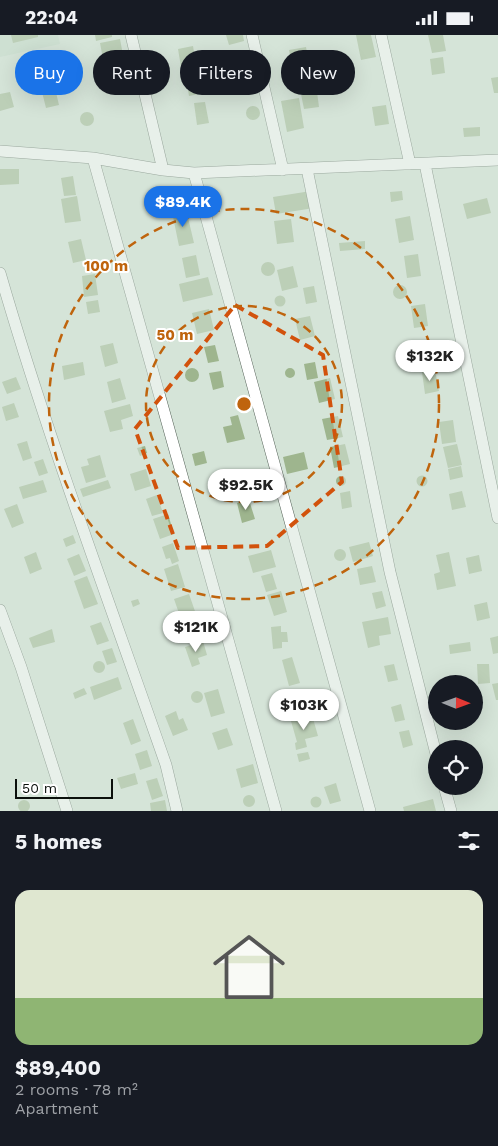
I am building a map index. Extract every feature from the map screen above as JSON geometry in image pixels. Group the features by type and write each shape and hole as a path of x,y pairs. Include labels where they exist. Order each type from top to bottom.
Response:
{"street":[{"path":"130,35 163,170"},
{"path":"252,35 283,170"},
{"path":"381,35 410,164"},
{"path":"0,151 93,158 163,170 194,173 498,161"},
{"path":"93,158 276,811"},
{"path":"425,163 498,519"},
{"path":"307,169 390,572 432,740"},
{"path":"194,173 370,811"},
{"path":"0,273 63,473 166,765 177,811"},
{"path":"0,609 66,811"},
{"path":"447,795 451,811"}],"highlighted area":[{"path":"235,305 323,355 342,482 267,546 178,548 135,429"}],"shaded area":[{"path":"0,35 58,35 60,44 32,50 15,50 15,54 0,57"}],"building":[{"path":"11,35 38,35 38,37 13,43"},
{"path":"95,35 112,35 112,37 96,41"},
{"path":"226,35 243,35 244,41 229,45"},
{"path":"356,35 371,35 376,57 361,60"},
{"path":"428,35 443,35 446,51 432,53"},
{"path":"120,39 122,50 101,50 100,43"},
{"path":"193,46 194,50 180,50 180,61 178,49"},
{"path":"306,47 307,50 289,50"},
{"path":"443,57 445,73 432,75 430,59"},
{"path":"498,77 498,93 494,93 491,78"},
{"path":"10,92 14,107 0,111 0,94"},
{"path":"43,95 57,95 59,105 46,108"},
{"path":"301,95 317,95 319,107 304,109"},
{"path":"299,98 304,128 287,132 281,101"},
{"path":"205,102 209,123 197,125 194,103"},
{"path":"386,105 389,124 375,126 372,107"},
{"path":"250,106 256,106 260,113 256,120 250,120 246,116 246,110"},
{"path":"84,112 90,112 94,119 90,126 84,126 80,122 80,116"},
{"path":"480,127 480,136 464,137 463,128"},
{"path":"0,169 19,169 19,184 0,185"},
{"path":"73,176 76,195 64,196 61,178"},
{"path":"311,191 314,208 276,214 273,197"},
{"path":"402,191 403,200 391,202 390,192"},
{"path":"77,196 81,221 65,223 61,199"},
{"path":"487,198 491,213 467,219 463,204"},
{"path":"186,209 194,243 179,246 172,212"},
{"path":"410,216 414,240 399,243 395,219"},
{"path":"291,219 294,242 277,244 274,221"},
{"path":"81,239 86,260 73,263 68,242"},
{"path":"365,241 365,249 340,251 339,243"},
{"path":"418,254 421,276 407,278 404,256"},
{"path":"196,255 200,275 186,278 182,258"},
{"path":"268,262 273,264 275,269 273,274 268,276 263,274 261,269 263,264"},
{"path":"293,266 298,287 282,291 277,270"},
{"path":"95,274 98,295 84,297 82,276"},
{"path":"208,277 213,295 183,302 179,284"},
{"path":"400,285 405,287 407,292 405,297 400,299 395,297 393,292 395,287"},
{"path":"314,286 317,302 306,304 303,288"},
{"path":"278,296 282,296 285,301 284,305 278,306 275,303 275,299"},
{"path":"98,300 100,312 88,314 86,302"},
{"path":"425,304 428,326 414,328 411,306"},
{"path":"209,309 214,330 197,334 192,313"},
{"path":"310,316 315,336 300,340 295,319"},
{"path":"113,343 118,363 105,367 100,346"},
{"path":"215,345 219,361 208,363 204,347"},
{"path":"83,362 85,375 64,380 62,366"},
{"path":"315,362 318,378 307,380 304,364"},
{"path":"192,368 197,370 199,375 197,380 192,382 187,380 185,375 187,370"},
{"path":"288,368 292,368 295,373 294,377 288,378 285,375 285,371"},
{"path":"435,370 439,391 425,394 422,372"},
{"path":"221,371 224,387 213,390 209,373"},
{"path":"16,377 21,389 7,394 2,382"},
{"path":"120,378 126,399 112,403 107,382"},
{"path":"330,378 335,399 319,403 314,382"},
{"path":"14,403 19,417 6,421 2,407"},
{"path":"130,404 133,416 121,420 123,429 110,432 104,411"},
{"path":"238,415 245,439 227,443 223,427 232,425 230,417"},
{"path":"338,416 343,437 327,440 322,419"},
{"path":"453,420 456,442 442,444 439,422"},
{"path":"27,441 32,458 23,461 17,444"},
{"path":"345,444 350,464 334,468 330,447"},
{"path":"457,444 462,465 448,468 443,447"},
{"path":"145,446 147,453 140,456 137,448"},
{"path":"204,451 207,463 195,466 192,454"},
{"path":"304,452 308,469 287,474 283,457"},
{"path":"100,455 106,477 86,483 81,467 89,465 87,459"},
{"path":"43,459 48,473 39,476 34,462"},
{"path":"461,466 463,477 450,480 448,469"},
{"path":"146,469 151,486 135,491 130,474"},
{"path":"254,476 259,495 241,499 236,480"},
{"path":"339,476 343,476 346,481 345,485 339,486 336,483 336,479"},
{"path":"420,476 424,476 427,481 426,485 420,486 417,483 417,479"},
{"path":"43,480 47,492 23,499 19,487"},
{"path":"108,480 111,488 83,497 80,489"},
{"path":"350,491 352,507 342,509 340,493"},
{"path":"462,491 466,507 452,510 449,494"},
{"path":"157,495 163,513 152,516 146,499"},
{"path":"249,500 255,519 242,523 237,503"},
{"path":"17,504 24,523 12,528 4,509"},
{"path":"168,514 174,534 160,539 153,519"},
{"path":"73,535 76,543 66,547 63,539"},
{"path":"369,542 373,556 353,562 349,547"},
{"path":"173,543 179,561 172,564 170,558 166,559 162,547"},
{"path":"340,549 346,555 340,561 334,555"},
{"path":"271,550 276,567 253,573 248,556"},
{"path":"36,552 42,569 30,574 24,557"},
{"path":"449,552 456,586 437,590 434,574 440,572 436,555"},
{"path":"79,554 86,571 74,576 67,559"},
{"path":"479,555 482,571 469,574 466,558"},
{"path":"178,564 185,587 171,591 164,569"},
{"path":"372,566 376,582 360,585 357,569"},
{"path":"272,573 277,589 266,592 261,576"},
{"path":"87,576 98,604 84,609 74,581"},
{"path":"281,591 287,612 274,616 267,595"},
{"path":"382,591 386,606 376,609 372,593"},
{"path":"189,594 197,617 182,622 174,599"},
{"path":"138,599 140,604 133,607 131,601"},
{"path":"487,602 490,618 477,621 474,605"},
{"path":"388,617 391,634 379,636 380,645 368,648 362,622"},
{"path":"101,622 109,641 97,645 90,626"},
{"path":"281,626 281,632 287,632 288,642 282,642 282,648 273,649 271,627"},
{"path":"52,629 55,642 33,648 29,638"},
{"path":"498,636 498,653 493,654 490,638"},
{"path":"203,641 207,655 198,658 200,664 192,667 185,647"},
{"path":"470,642 471,651 450,654 449,645"},
{"path":"112,648 117,662 107,665 102,651"},
{"path":"292,657 300,683 289,686 282,660"},
{"path":"99,661 105,667 99,673 93,667"},
{"path":"394,664 398,680 388,682 384,666"},
{"path":"477,664 489,664 490,683 483,684 483,675 478,675"},
{"path":"118,677 122,689 94,700 90,687"},
{"path":"498,683 498,700 496,700 492,684"},
{"path":"84,688 87,694 75,699 73,693"},
{"path":"218,689 225,713 211,717 204,693"},
{"path":"197,691 203,697 197,703 191,697"},
{"path":"316,693 320,706 307,711 303,697"},
{"path":"401,704 405,720 395,722 391,707"},
{"path":"176,711 179,720 183,718 188,730 173,736 165,716"},
{"path":"312,715 318,736 305,739 307,747 296,750 295,743 297,742 291,721"},
{"path":"133,719 141,741 131,745 123,723"},
{"path":"227,728 233,745 218,750 212,733"},
{"path":"409,730 413,745 403,748 399,732"},
{"path":"147,750 152,766 140,770 135,754"},
{"path":"308,752 310,759 299,762 297,754"},
{"path":"253,764 258,783 241,788 236,769"},
{"path":"135,773 138,784 121,789 117,778"},
{"path":"157,778 163,796 152,800 146,781"},
{"path":"336,783 341,801 330,804 324,787"},
{"path":"249,795 255,801 249,807 243,801"},
{"path":"314,797 318,797 321,802 320,806 314,807 311,804 311,800"},
{"path":"433,799 436,811 404,811 403,807"},
{"path":"24,800 30,806 26,811 20,810 18,806"},
{"path":"165,800 167,811 151,811 150,803"}]}
